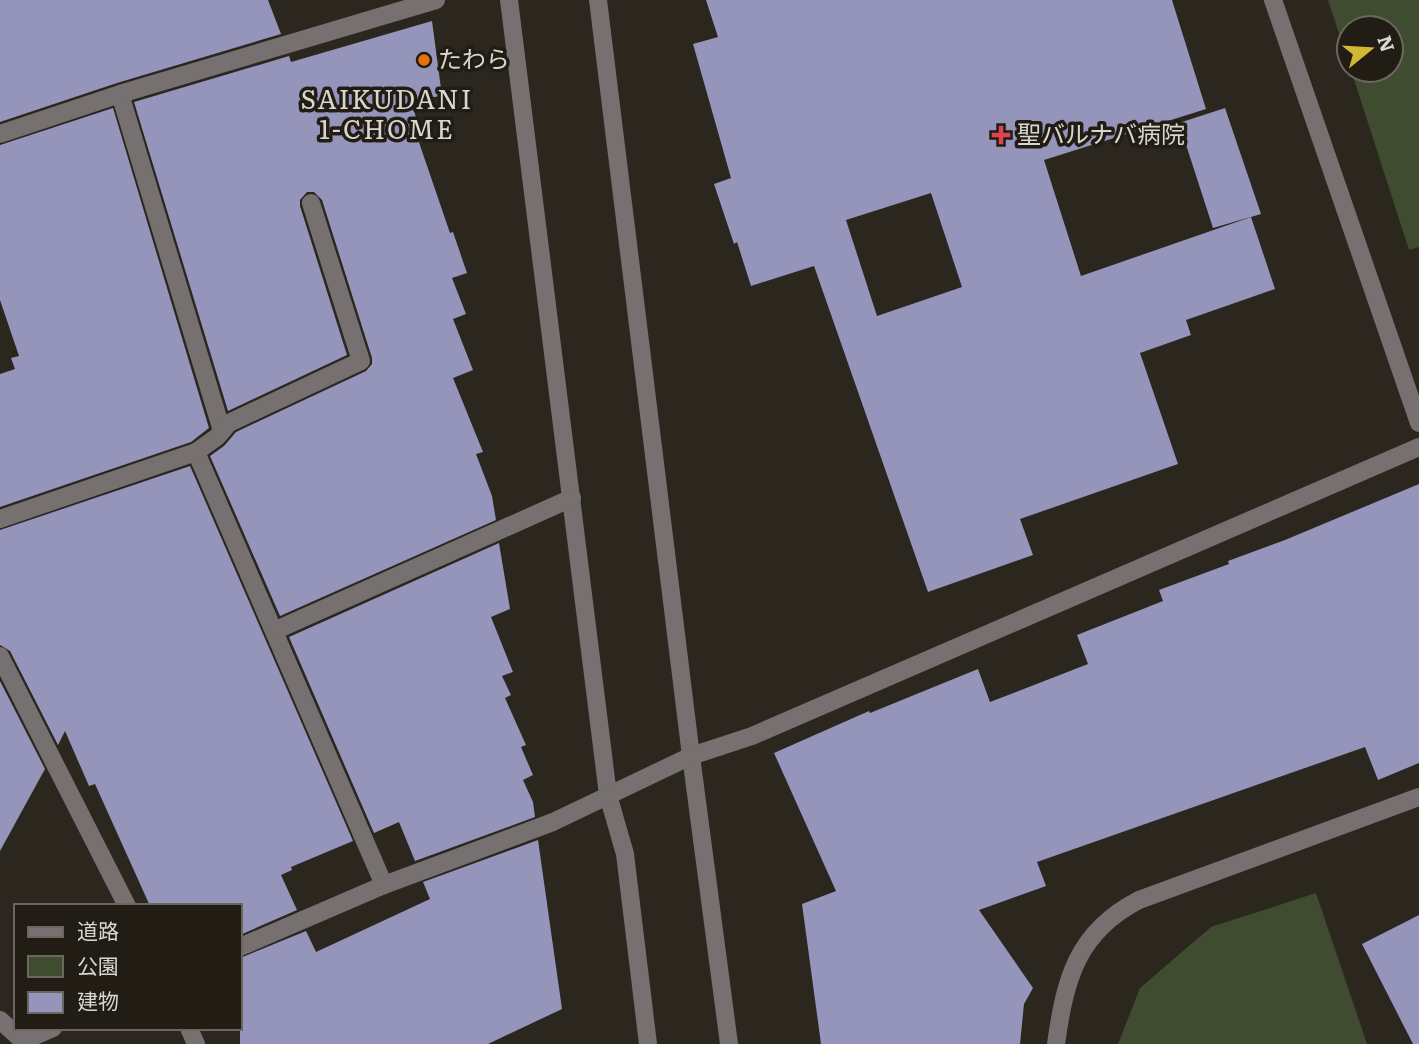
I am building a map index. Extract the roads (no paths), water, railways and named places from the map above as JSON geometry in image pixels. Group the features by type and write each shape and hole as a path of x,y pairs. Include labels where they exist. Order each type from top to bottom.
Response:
{"street":[{"path":"0,134 120,94 436,0"},
{"path":"509,0 608,796 625,854 648,1044"},
{"path":"598,0 729,1044"},
{"path":"1273,0 1419,423"},
{"path":"120,94 222,431"},
{"path":"0,519 196,452 217,438 229,423 361,360 311,203"},
{"path":"242,946 384,885 553,822 691,756 752,736 1419,447"},
{"path":"196,452 384,885"},
{"path":"274,631 572,498"},
{"path":"0,656 126,904"},
{"path":"1056,1044 1060,1012 1082,950 1097,929 1118,911 1139,900 1419,797"},
{"path":"0,1020 23,1041 48,1030"}],"place":[{"name":"たわら","path":"424,60"},
{"name":"聖バルナバ病院","path":"1001,135"}],"district":[{"name":"SAIKUDANI 1-CHOME","path":"387,115"}]}
